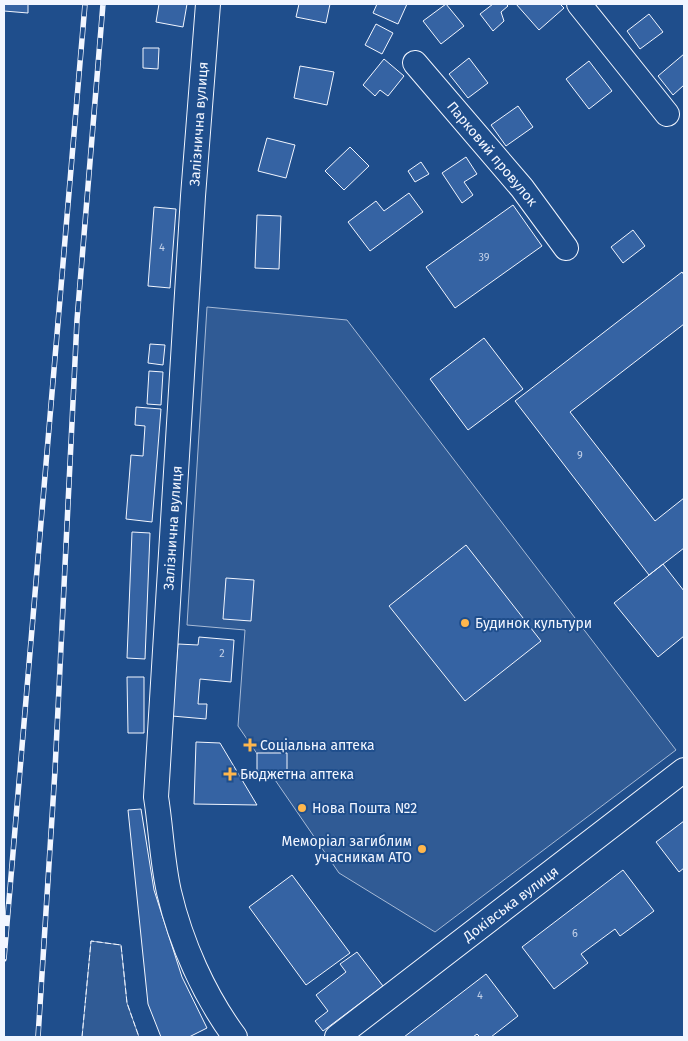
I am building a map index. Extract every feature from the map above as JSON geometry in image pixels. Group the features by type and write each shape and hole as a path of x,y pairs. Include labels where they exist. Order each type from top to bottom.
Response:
{"street":[{"name":"Залізнична вулиця","path":"208,4 193,206 156,797 169,891 188,952 219,1015 236,1037"},
{"path":"579,4 667,114"},
{"name":"Парковий провулок","path":"415,63 522,188 566,248"},
{"name":"Доківська вулиця","path":"337,1037 684,770"}],"shaded area":[{"path":"207,307 347,320 676,750 435,932 339,873 238,726 245,630 187,625"},
{"path":"91,941 121,945 127,1003 139,1037 82,1037"}],"building":[{"path":"4,4 28,4 28,13 4,11"},
{"path":"159,4 187,4 183,27 156,22"},
{"path":"299,4 330,4 326,23 296,17"},
{"path":"377,4 407,4 398,24 373,13"},
{"path":"446,4 464,26 441,44 423,21"},
{"path":"493,4 506,4 508,6 501,12 504,21 493,31 480,14"},
{"path":"516,4 560,4 564,8 539,30"},
{"path":"649,14 663,32 640,49 627,31"},
{"path":"376,24 393,33 382,54 365,45"},
{"path":"143,48 159,48 158,69 143,68"},
{"path":"684,54 684,85 673,95 658,76"},
{"path":"469,58 488,83 468,98 449,74"},
{"path":"384,59 404,76 388,96 380,90 375,96 363,85"},
{"path":"589,61 612,91 589,109 566,79"},
{"path":"300,66 334,72 327,105 294,98"},
{"path":"518,106 533,127 506,146 491,125"},
{"path":"267,138 295,145 286,178 258,171"},
{"path":"350,147 369,166 344,190 325,171"},
{"path":"466,157 477,174 464,182 473,195 462,203 442,173"},
{"path":"421,162 429,174 415,182 408,171"},
{"path":"409,193 423,212 370,251 348,222 376,201 384,211"},
{"path":"513,205 542,246 455,308 426,267"},
{"path":"154,207 176,209 170,288 148,286"},
{"path":"257,215 281,216 279,269 255,268"},
{"path":"633,230 645,246 623,263 611,247"},
{"path":"682,272 684,275 684,324 570,412 655,521 684,498 684,548 649,575 515,401"},
{"path":"484,338 523,389 468,430 430,379"},
{"path":"150,344 165,345 163,365 148,363"},
{"path":"149,371 163,372 161,405 147,404"},
{"path":"136,407 161,409 152,522 126,519 131,455 143,456 145,426 135,425"},
{"path":"132,532 150,533 145,659 127,658"},
{"name":"Будинок культури","path":"466,545 541,641 465,701 389,606"},
{"path":"663,564 684,591 684,636 658,657 614,603"},
{"path":"226,578 254,580 251,621 223,619"},
{"path":"199,637 234,640 231,682 200,679 198,704 207,704 206,719 172,716 178,644 198,645"},
{"path":"127,677 144,677 144,733 128,733"},
{"path":"196,742 220,743 257,805 194,804"},
{"path":"257,753 287,753 287,772 257,771"},
{"path":"141,809 154,890 182,977 207,1028 189,1037 161,1037 148,1004 128,810"},
{"path":"684,821 684,868 679,872 656,842"},
{"path":"623,870 654,911 620,936 615,929 581,954 588,963 554,989 522,947"},
{"path":"292,875 350,953 306,985 249,907"},
{"path":"357,952 383,986 323,1031 315,1021 328,1011 316,995 346,972 340,964"},
{"path":"486,974 518,1016 491,1037 480,1037 477,1034 473,1037 404,1037"}],"railway":[{"path":"4,959 85,4"},
{"path":"38,1037 55,770 77,320 103,4"}],"fence":[{"path":"82,1037 91,941 121,945 127,1003 139,1037"}],"place":[{"name":"Будинок культури","path":"465,623"},
{"name":"Соціальна аптека","path":"250,745"},
{"name":"Бюджетна аптека","path":"230,774"},
{"name":"Нова Пошта №2","path":"302,808"},
{"name":"Меморіал загиблим учасникам АТО","path":"422,849"}]}
